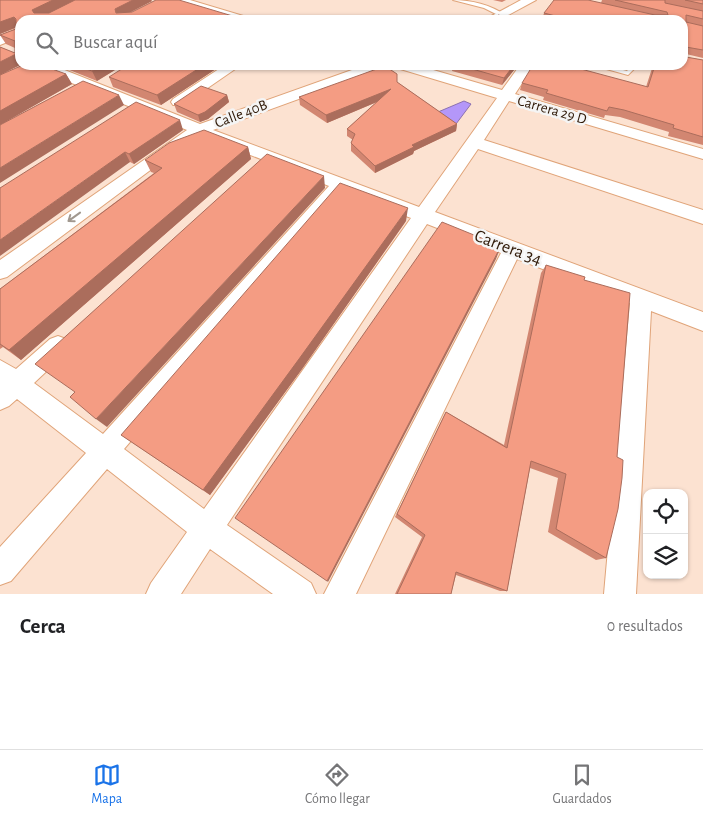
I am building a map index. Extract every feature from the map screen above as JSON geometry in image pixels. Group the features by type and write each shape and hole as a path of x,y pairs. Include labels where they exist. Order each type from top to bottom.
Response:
{"street":[{"path":"178,0 228,15"},
{"path":"502,15 530,0"},
{"path":"2,47 15,36"},
{"name":"Calle 40B","path":"52,70 162,112 200,130 220,121 365,70"},
{"path":"162,112 226,70"},
{"name":"Carrera 29 D","path":"418,70 703,154"},
{"path":"162,594 523,70"},
{"path":"63,91 86,84 114,79"},
{"path":"123,114 140,104"},
{"path":"0,271 186,136 200,130"},
{"path":"0,289 197,140 200,130"},
{"name":"Carrera 34","path":"200,130 260,163 340,184 703,322"},
{"path":"474,142 703,217"},
{"path":"0,570 340,184"},
{"path":"340,594 512,250"},
{"path":"620,594 641,299"},
{"path":"76,330 5,384 105,451 208,529 300,594"}],"lane":[{"path":"456,0 486,7 493,15"},
{"path":"616,70 628,73 631,70"}],"shaded area":[{"path":"464,101 471,104 456,124 438,112"}],"building":[{"path":"0,0 53,0 32,10 34,13 49,13 75,0 133,0 115,9 116,13 132,12 156,0 179,0 229,15 15,15 15,18 0,22"},
{"path":"554,0 588,0 655,15 552,15 544,13"},
{"path":"615,0 665,0 665,3 703,11 703,19 688,15 668,15 667,12"},
{"path":"685,0 703,0 703,4"},
{"path":"688,22 703,26 703,50 688,47"},
{"path":"15,29 15,41 0,35"},
{"path":"0,47 15,53 15,54 0,62"},
{"path":"688,57 703,60 703,137 673,128 674,125 624,110 609,107 607,111 546,93 548,90 522,83 530,70 585,70 648,87 653,70 688,70"},
{"path":"15,68 15,70 55,70 66,74 0,111 0,75"},
{"path":"120,70 196,70 157,95 109,77"},
{"path":"374,70 391,70 397,74 397,82 457,124 412,145 414,147 375,166 351,143 355,134 347,129 391,89 326,115 299,97"},
{"path":"476,70 510,70 504,78"},
{"path":"83,81 119,95 0,168 0,125"},
{"path":"201,86 227,95 205,112 198,115 174,104"},
{"path":"136,102 180,120 129,154 125,152 0,240 0,188"},
{"path":"204,130 248,147 9,350 0,344 0,289 162,168 145,160 169,143"},
{"path":"267,154 324,176 96,419 70,397 75,392 35,364"},
{"path":"340,183 408,208 203,490 121,435"},
{"path":"442,222 501,246 327,581 235,518"},
{"path":"546,265 585,277 584,280 630,293 617,457 623,460 622,478 618,509 606,558 556,529 566,474 531,461 507,591 456,572 451,594 397,594 425,535 397,514 446,412 507,448"}]}
